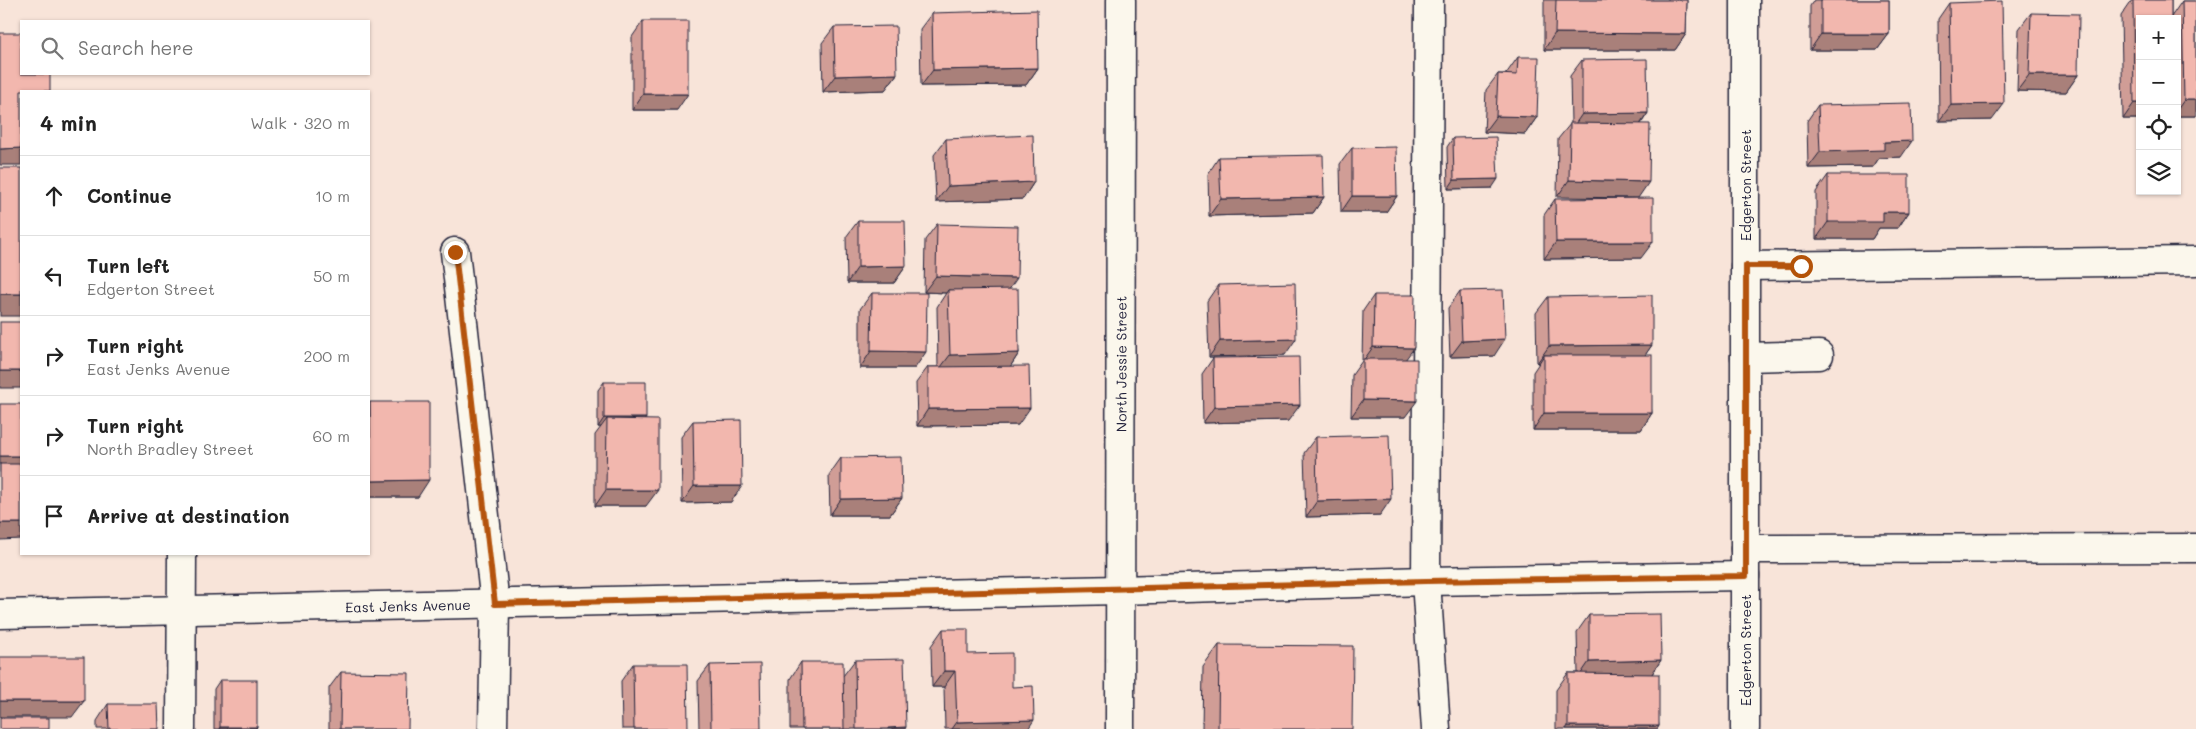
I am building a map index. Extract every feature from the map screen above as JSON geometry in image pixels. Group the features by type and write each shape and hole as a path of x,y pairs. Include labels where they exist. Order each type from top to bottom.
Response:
{"street":[{"name":"North Jessie Street","path":"1120,729 1121,0"},
{"path":"1429,0 1426,581 1436,729"},
{"name":"Edgerton Street","path":"1745,729 1746,0"},
{"path":"455,252 495,604 493,729"},
{"path":"1746,266 2196,261"},
{"path":"1746,356 1819,355"},
{"path":"1746,549 2196,548"},
{"path":"181,729 182,555"},
{"name":"East Jenks Avenue","path":"0,614 182,608 495,604 1426,581 1746,576"}],"building":[{"path":"1556,0 1687,0 1686,34 1555,33"},
{"path":"1821,0 1889,0 1889,34 1821,34"},
{"path":"2133,0 2171,0 2171,15 2136,15 2136,103 2134,103"},
{"path":"2002,1 2004,104 1951,105 1949,3"},
{"path":"2182,1 2196,1 2196,100 2184,100"},
{"path":"1037,10 1038,68 933,70 932,13"},
{"path":"2031,13 2079,14 2078,75 2029,75"},
{"path":"643,21 688,21 688,94 643,94"},
{"path":"896,26 897,74 835,76 834,27"},
{"path":"0,33 20,33 20,75 50,75 50,90 20,90 20,148 0,149"},
{"path":"1518,57 1539,57 1537,117 1496,116 1498,74 1517,75"},
{"path":"1647,59 1648,113 1582,114 1582,60"},
{"path":"1911,103 1912,141 1884,142 1884,150 1820,152 1818,105"},
{"path":"1570,123 1650,124 1649,182 1569,180"},
{"path":"1033,135 1034,182 948,186 946,139"},
{"path":"1496,137 1498,179 1454,180 1453,138"},
{"path":"1396,147 1397,196 1352,196 1352,148"},
{"path":"1323,155 1324,197 1221,199 1219,157"},
{"path":"0,168 20,168 20,294 0,294"},
{"path":"1828,175 1909,175 1909,212 1883,212 1883,222 1828,222"},
{"path":"1653,198 1653,242 1556,242 1555,199"},
{"path":"858,221 905,221 906,266 858,267"},
{"path":"937,224 1018,226 1017,278 936,276"},
{"path":"1295,283 1296,339 1220,341 1218,285"},
{"path":"1018,289 1019,353 950,355 948,290"},
{"path":"1503,290 1505,339 1462,341 1460,291"},
{"path":"872,293 927,293 926,352 871,351"},
{"path":"1374,295 1415,295 1414,348 1373,347"},
{"path":"1652,295 1652,345 1549,346 1548,297"},
{"path":"0,322 20,322 20,371 0,371"},
{"path":"1544,355 1652,355 1652,413 1544,413"},
{"path":"1299,357 1300,405 1214,407 1213,358"},
{"path":"1363,359 1417,359 1417,401 1363,400"},
{"path":"1029,366 1030,408 928,409 928,367"},
{"path":"604,382 646,382 646,418 604,418"},
{"path":"370,402 429,402 429,480 371,481"},
{"path":"0,404 20,404 20,456 0,456"},
{"path":"607,419 658,420 658,490 606,490"},
{"path":"741,420 742,486 694,486 693,421"},
{"path":"1389,435 1391,499 1317,501 1316,437"},
{"path":"901,457 902,498 841,499 841,458"},
{"path":"0,464 20,464 20,523 0,523"},
{"path":"1660,614 1661,660 1589,662 1589,615"},
{"path":"943,629 968,629 968,654 1012,653 1012,687 1033,686 1034,720 957,722 955,671 944,671"},
{"path":"1219,645 1353,646 1352,729 1218,729"},
{"path":"0,657 84,657 84,701 0,701"},
{"path":"904,659 906,727 856,729 855,660"},
{"path":"801,662 843,662 844,729 802,729"},
{"path":"633,664 687,664 688,729 634,729"},
{"path":"760,664 761,729 711,729 710,665"},
{"path":"341,672 409,673 408,729 340,729"},
{"path":"1568,673 1659,674 1659,726 1568,726"},
{"path":"220,680 257,680 257,727 220,727"},
{"path":"108,704 158,704 159,729 109,729"},
{"path":"0,718 49,718 49,729 0,729"}],"route":[{"path":"455,252 495,604 1426,581 1746,576 1746,266 1801,266"}]}
